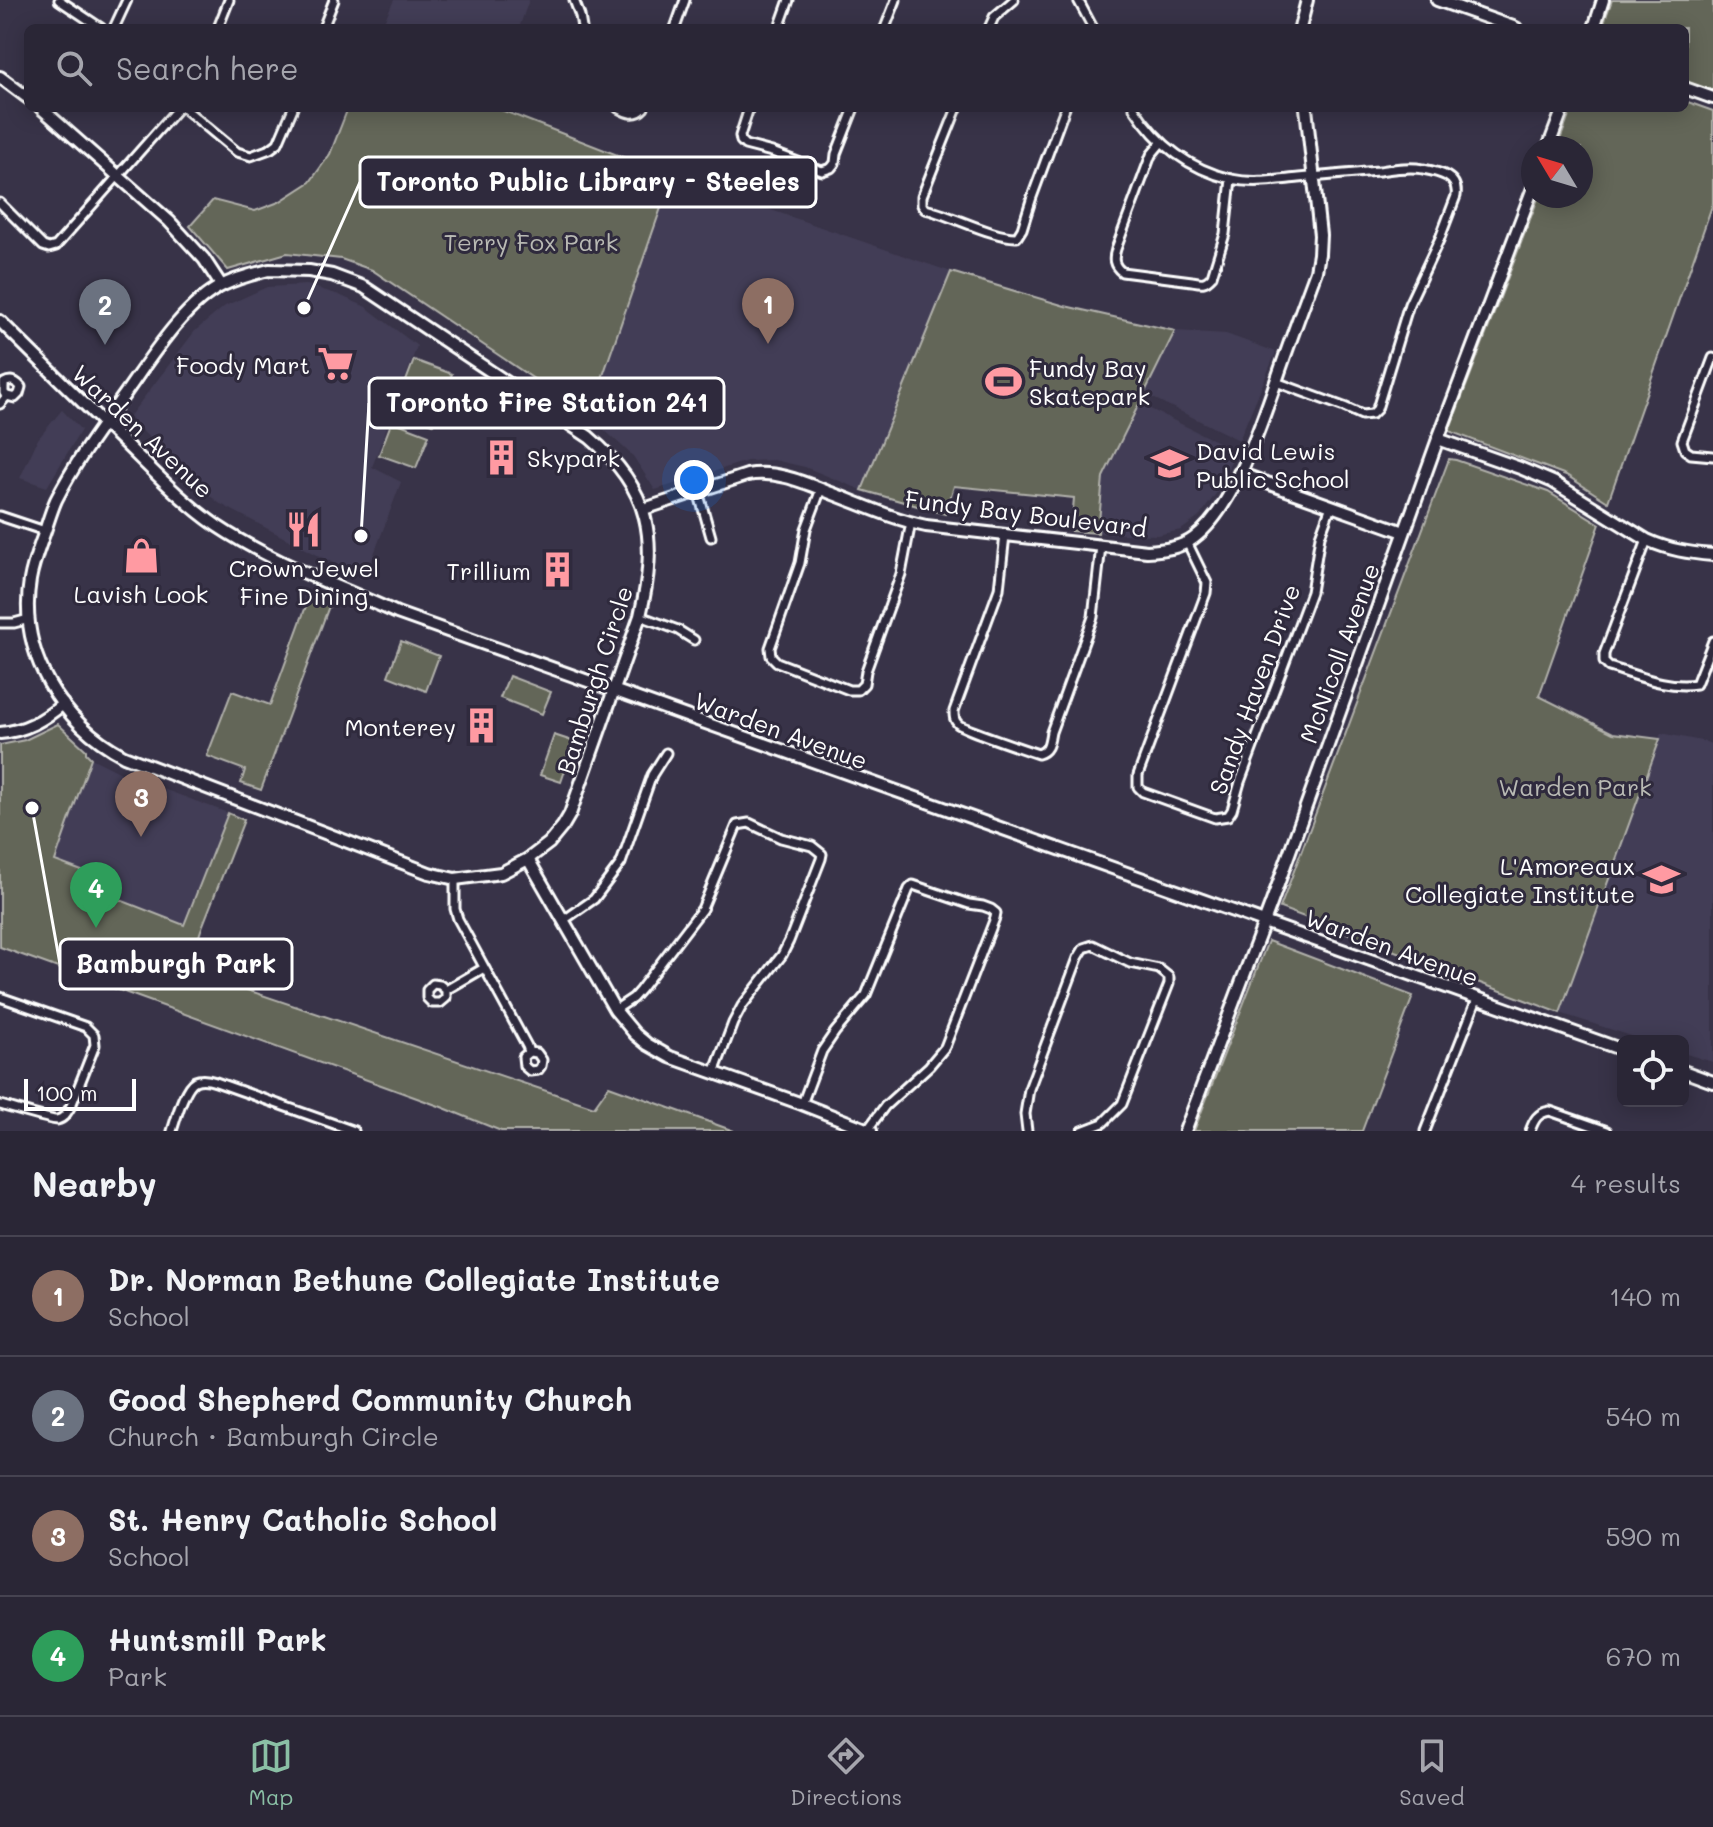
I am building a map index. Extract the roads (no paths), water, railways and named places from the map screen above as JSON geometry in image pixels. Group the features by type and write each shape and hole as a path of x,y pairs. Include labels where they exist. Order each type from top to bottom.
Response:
{"street":[{"path":"59,0 95,24"},
{"path":"116,24 127,0"},
{"path":"220,24 229,0"},
{"path":"325,24 334,0"},
{"path":"574,0 581,24"},
{"path":"676,24 685,0"},
{"path":"780,24 789,0"},
{"path":"887,24 896,0"},
{"path":"991,24 994,17 1014,0"},
{"path":"1078,0 1091,24"},
{"path":"1301,24 1307,0"},
{"path":"1437,0 1505,24"},
{"path":"1595,24 1603,0"},
{"path":"0,77 24,95"},
{"path":"1689,89 1713,98"},
{"path":"48,112 169,221 193,246 221,285"},
{"path":"0,203 39,243 53,248 62,242 174,112"},
{"path":"189,112 237,152 251,156 278,143 291,112"},
{"path":"748,112 740,136 745,145 822,171 835,163 853,112"},
{"path":"955,112 922,196 922,205 925,209 1006,237 1017,237 1064,112"},
{"path":"1137,112 1161,143 1192,165 1231,179 1263,181 1414,168 1451,178 1457,189 1440,238 1409,304 1377,409 1372,414 1362,415 1276,382"},
{"name":"Fundy Bay Boulevard","path":"644,509 759,473 784,475 911,522 1147,551 1187,542 1217,514 1239,473 1257,433 1316,271 1320,235 1306,112"},
{"path":"1552,136 1562,112"},
{"path":"1161,143 1151,155 1116,249 1114,263 1122,272 1203,284 1207,282 1212,276 1225,234 1231,179"},
{"name":"McNicoll Avenue","path":"1185,1131 1525,208"},
{"name":"Bamburgh Circle","path":"269,270 332,275 364,287 589,437 622,470 644,509 650,544 649,571 640,616 570,814 549,843 528,859 501,873 455,879 429,873 124,756 91,735 51,688 40,665 29,619 28,598 36,556 55,502 104,424 187,311 221,285 269,270"},
{"name":"Warden Avenue","path":"0,321 183,501 236,538 283,562 397,613 1617,1048"},
{"path":"1713,358 1682,441 1685,450 1691,454 1713,456"},
{"path":"0,404 7,396"},
{"path":"1438,439 1553,482 1662,547 1713,555"},
{"path":"1239,473 1404,532"},
{"path":"821,489 806,529 800,563 770,648 771,656 782,664 849,690 858,690 864,684 901,574 911,522"},
{"path":"698,491 711,537"},
{"name":"Sandy Haven Drive","path":"1187,542 1207,583 1206,593 1138,775 1138,787 1143,792 1215,818 1228,816 1232,810 1311,592 1320,536 1331,506"},
{"path":"0,516 45,531"},
{"path":"1005,535 999,589 954,711 955,720 959,726 970,731 1038,754 1049,745 1089,630 1096,601 1101,546"},
{"path":"1647,540 1604,654 1604,662 1609,667 1681,687 1696,684 1713,641"},
{"path":"640,616 678,630 694,640"},
{"path":"0,623 29,619"},
{"path":"0,733 38,723 63,704"},
{"path":"564,920 594,899 621,863 652,775 666,753"},
{"path":"615,1010 640,990 702,909 737,825 749,823 781,838 812,846 822,854 821,859 789,941 782,955 742,1006 714,1073"},
{"path":"528,859 615,1010 647,1044 670,1057 870,1130 885,1106 945,1047 996,913 913,885 866,995 822,1051 802,1104"},
{"path":"455,879 456,915 529,1052"},
{"path":"1027,1131 1025,1114 1029,1089 1078,958 1084,948 1093,945 1130,963 1163,971 1169,977 1169,984 1122,1104 1103,1123 1082,1131"},
{"path":"446,990 484,968"},
{"path":"0,997 86,1027 94,1035 95,1045 71,1106 61,1119 49,1119 0,1105"},
{"path":"1425,1131 1477,999"},
{"path":"1689,1073 1713,1082"},
{"path":"172,1131 186,1091 200,1079 354,1131"},
{"path":"1530,1131 1533,1120 1541,1112 1550,1111 1607,1131"}],"place":[{"name":"Toronto Public Library - Steeles","path":"304,308"},
{"name":"Dr. Norman Bethune Collegiate Institute","path":"768,344"},
{"name":"Good Shepherd Community Church","path":"105,345"},
{"name":"Foody Mart","path":"336,364"},
{"name":"Fundy Bay Skatepark","path":"1003,381"},
{"name":"Skypark","path":"501,457"},
{"name":"David Lewis Public School","path":"1170,464"},
{"name":"Crown Jewel Fine Dining","path":"304,530"},
{"name":"Toronto Fire Station 241","path":"361,536"},
{"name":"Lavish Look","path":"141,556"},
{"name":"Trillium","path":"557,570"},
{"name":"Monterey","path":"482,726"},
{"name":"Bamburgh Park","path":"32,808"},
{"name":"St. Henry Catholic School","path":"141,837"},
{"name":"L'Amoreaux Collegiate Institute","path":"1661,879"},
{"name":"Huntsmill Park","path":"96,928"}],"park label":[{"name":"Terry Fox Park","path":"531,241"},
{"name":"Warden Park","path":"1575,786"}]}
